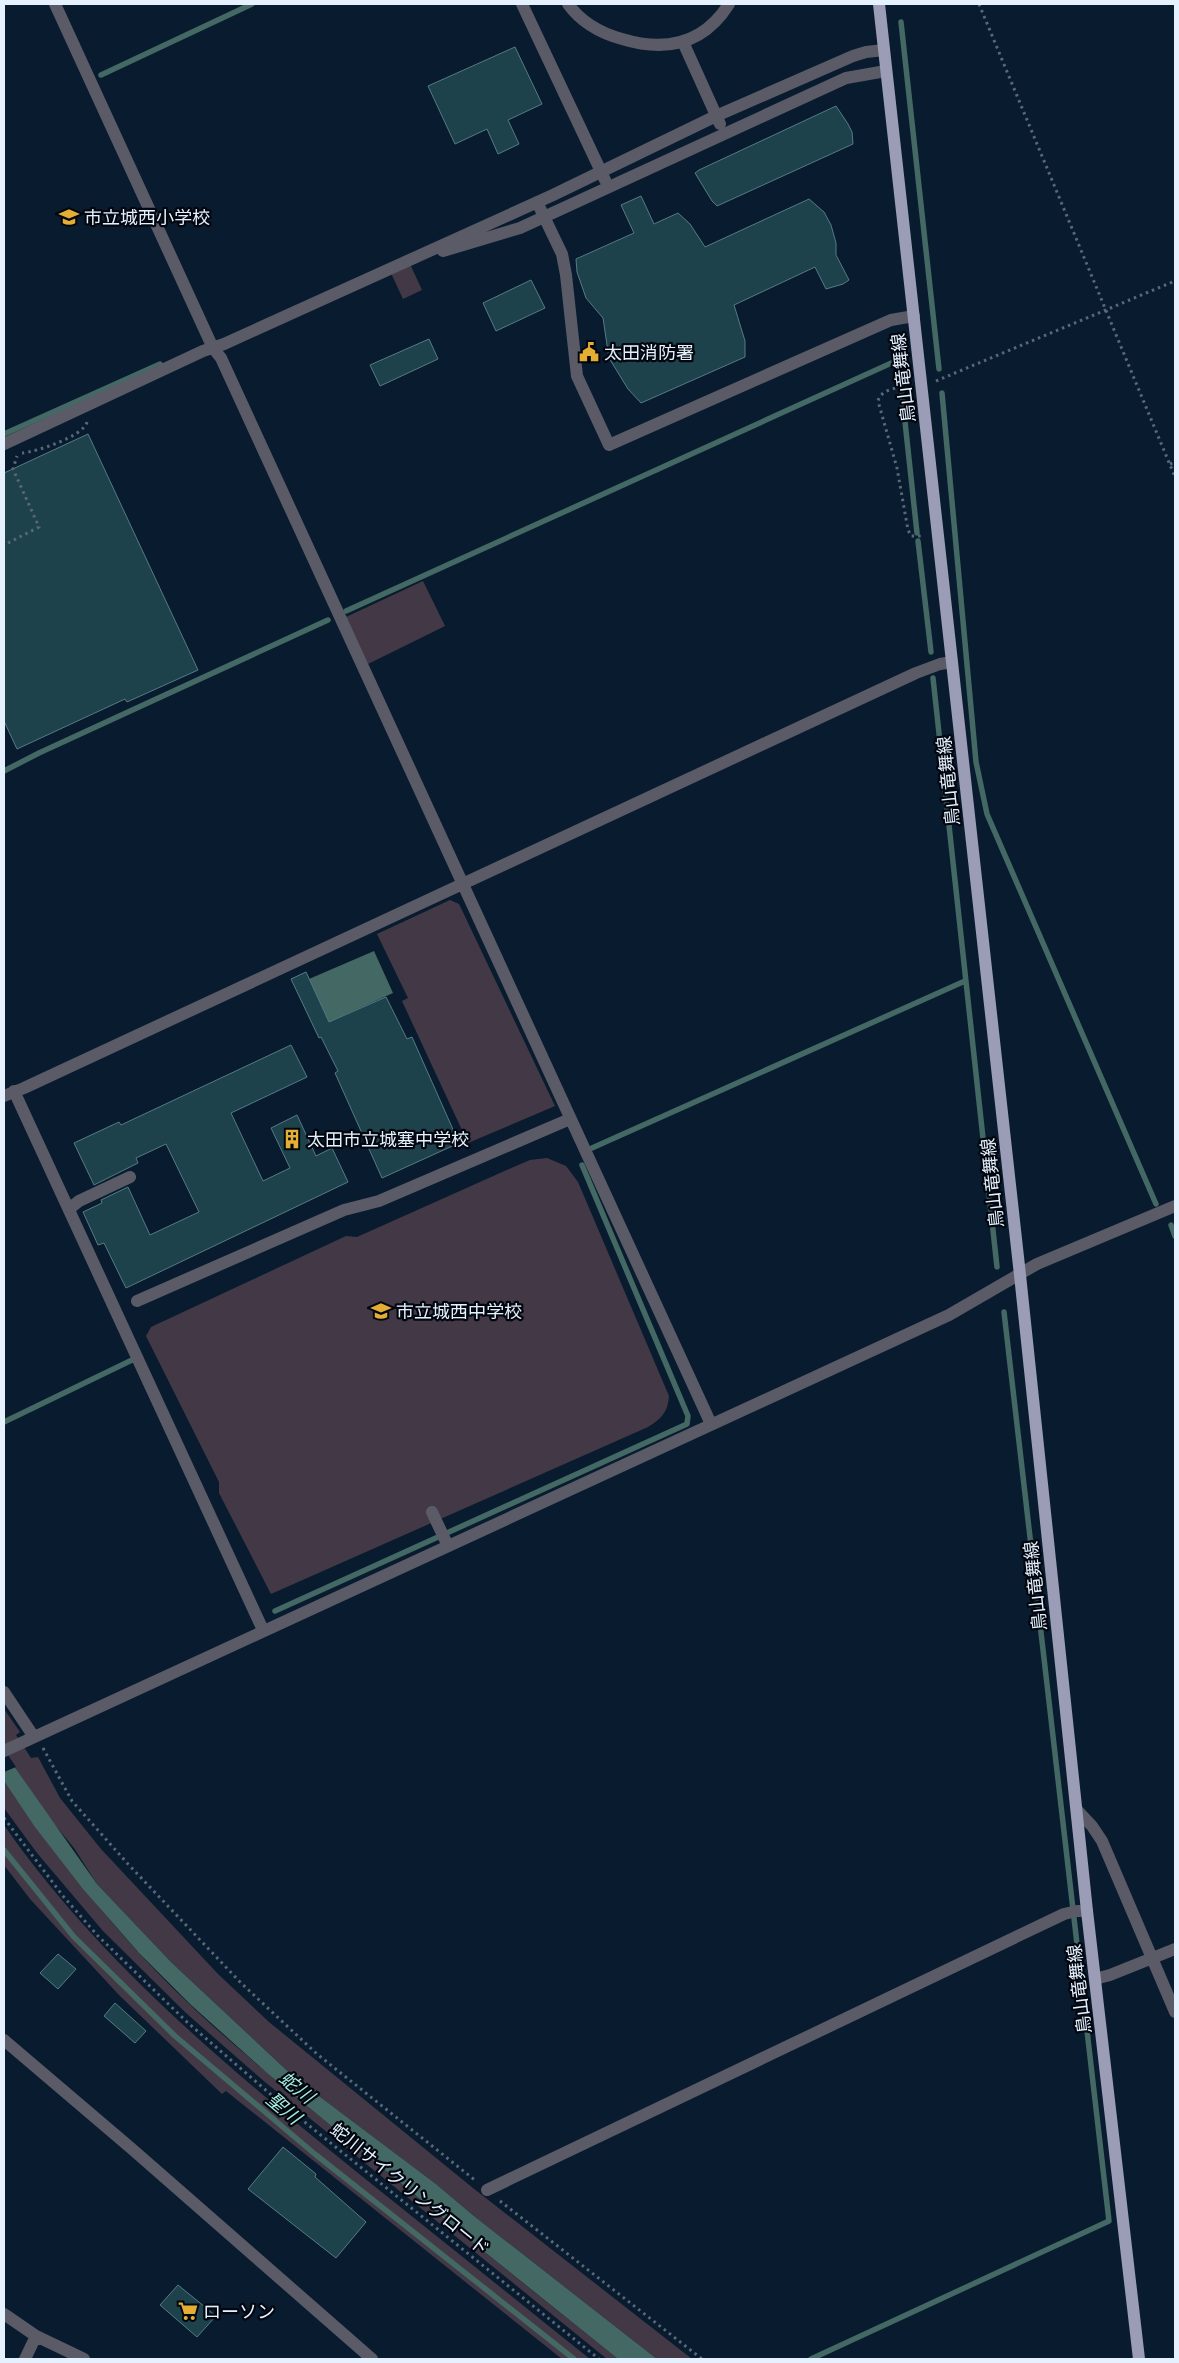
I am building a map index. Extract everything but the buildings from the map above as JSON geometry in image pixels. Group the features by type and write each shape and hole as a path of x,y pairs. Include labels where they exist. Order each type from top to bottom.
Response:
{"main road":[{"name":"鳥山竜舞線","path":"879,4 1020,1275 1087,1911 1139,2359"}],"street":[{"path":"55,4 213,348 221,358 711,1424"},
{"path":"522,4 608,186"},
{"path":"568,4 576,14 590,25 610,36 653,46 683,42 705,30 723,14 729,4"},
{"path":"683,42 724,133"},
{"path":"4,444 602,172 716,116 853,56 884,50"},
{"path":"412,259 520,228 846,78 886,71"},
{"path":"536,202 562,254 577,376 609,445 891,320 914,316"},
{"path":"264,1630 14,1091 916,673 940,664 952,662"},
{"path":"137,1301 344,1210 379,1201 570,1119"},
{"path":"69,1208 79,1201 130,1177"},
{"path":"4,1751 446,1543 949,1315 1037,1264 1175,1206"},
{"path":"432,1512 446,1543"},
{"path":"4,1692 30,1739"},
{"path":"1077,1810 1092,1826 1102,1841 1175,2012"},
{"path":"487,2190 1064,1914 1078,1910 1087,1911"},
{"path":"1095,1978 1175,1949"},
{"path":"4,2040 372,2359"},
{"path":"4,2314 36,2336 84,2359"},
{"path":"25,2359 36,2336"}],"path":[{"path":"979,4 1175,477"},
{"path":"938,535 911,536 896,461 878,401 880,395 885,391 943,379 1175,281"},
{"path":"8,543 39,527 13,469 18,453"},
{"path":"1170,464 1175,462"},
{"path":"30,1739 43,1748 72,1802 128,1864 241,1983 317,2054 702,2359"},
{"name":"蛇川サイクリングロード","path":"4,1818 63,1896 98,1936 187,2022 276,2099 599,2359"}],"shaded area":[{"path":"410,264 422,290 403,299 391,273"},
{"path":"423,581 445,626 368,664 346,617"},
{"path":"450,900 459,904 555,1106 468,1143 402,1001 408,998 377,934"},
{"path":"547,1158 566,1166 578,1182 669,1396 663,1414 648,1427 271,1594 219,1493 219,1482 146,1336 151,1327 346,1236 357,1237 530,1160"},
{"path":"4,1709 20,1732 16,1735 31,1758 38,1757 60,1798 101,1849 218,1974 269,2022 473,2188 692,2359 657,2359 436,2184 295,2078 171,1962 97,1884 74,1848 47,1815 8,1759 4,1752"},
{"path":"4,1781 51,1847 102,1911 161,1977 186,2001 288,2091 618,2359 607,2359 265,2082 186,2013 103,1931 37,1853 4,1808"},
{"path":"4,1825 80,1921 166,2009 258,2091 590,2359 562,2359 226,2091 222,2094 119,1995 30,1899 4,1865"}],"water":[{"path":"374,951 393,993 329,1022 309,979"},
{"name":"蛇川","path":"4,1752 97,1884 171,1962 295,2078 436,2184 657,2359 618,2359 267,2073 191,2005 139,1953 83,1889 35,1827 4,1781"}],"pier":[{"path":"4,1749 16,1767 4,1772"}],"waterway":[{"path":"101,75 252,4"},
{"path":"901,22 939,369"},
{"path":"346,611 898,360 901,381"},
{"path":"4,434 160,364"},
{"path":"942,393 976,762 987,814 1156,1204"},
{"path":"902,394 917,533"},
{"path":"918,541 931,652"},
{"path":"4,771 39,753 328,620"},
{"path":"933,678 997,1267"},
{"path":"592,1148 965,981"},
{"path":"275,1611 687,1424 688,1416 582,1165"},
{"path":"1171,1225 1175,1236"},
{"path":"811,2359 1109,2221 1004,1312"},
{"path":"4,1422 132,1360"},
{"name":"聖川","path":"4,1850 74,1937 175,2036 316,2155 574,2359"}],"place":[{"name":"市立城西小学校","path":"69,217"},
{"name":"太田消防署","path":"589,352"},
{"name":"太田市立城塞中学校","path":"292,1139"},
{"name":"市立城西中学校","path":"381,1311"},
{"name":"ローソン","path":"188,2311"}]}
